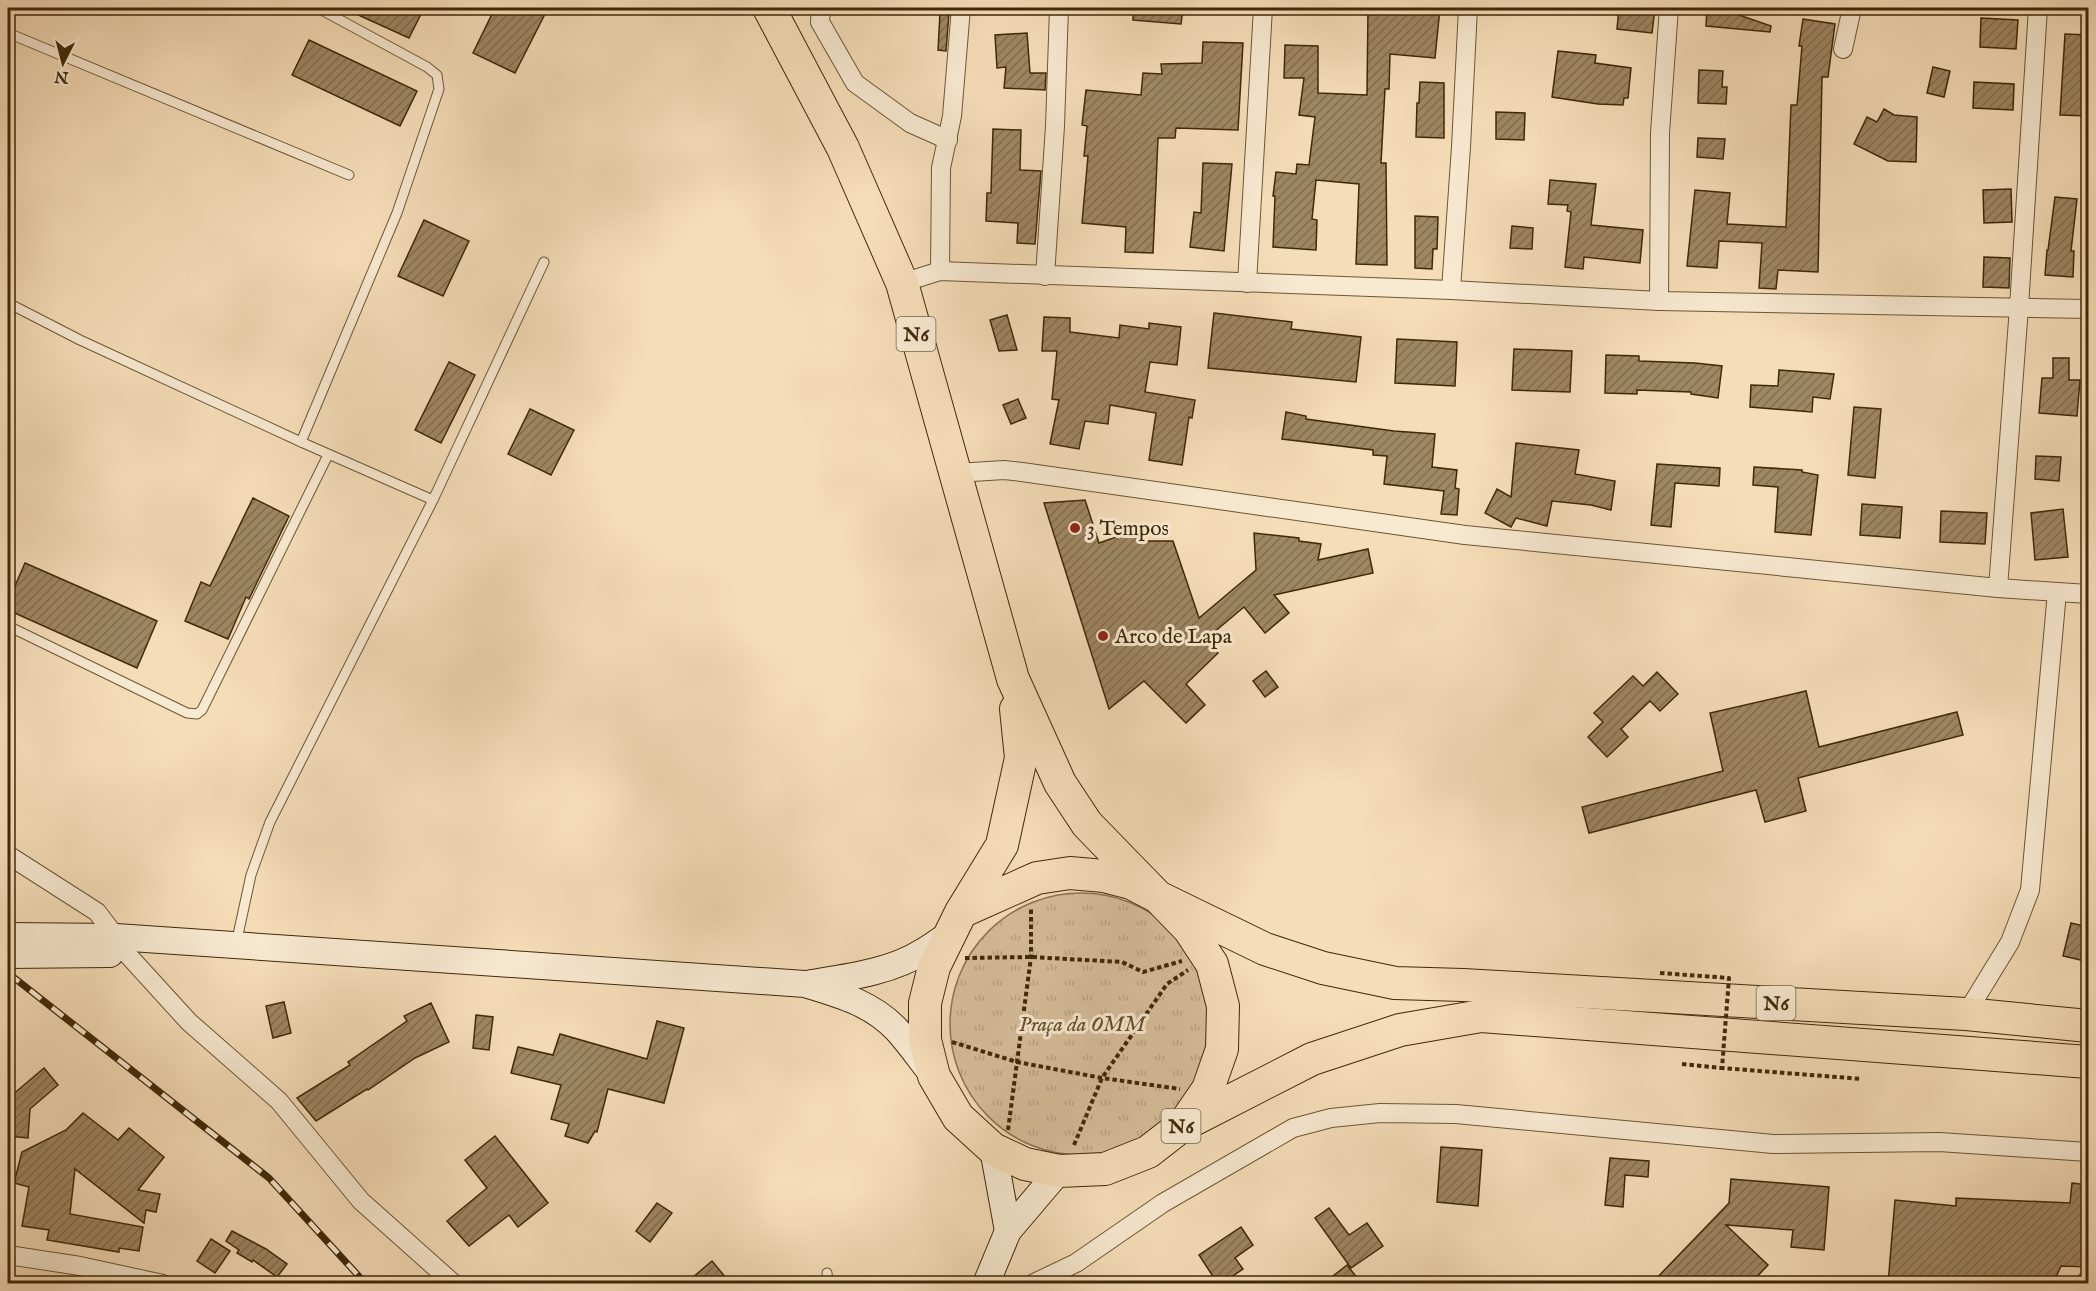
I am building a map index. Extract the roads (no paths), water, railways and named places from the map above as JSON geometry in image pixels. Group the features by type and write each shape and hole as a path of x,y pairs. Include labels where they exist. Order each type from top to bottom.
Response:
{"highway":[{"name":"N6","path":"769,8 843,148 902,283 1013,680 1060,783 1087,824 1189,929 1212,964 1223,1005 1222,1048 1208,1089 1184,1124"},
{"name":"N6","path":"1013,680 1021,758 1010,812 1002,844 934,967 925,1003 925,1040 934,1076 958,1117 999,1151 1025,1164 1059,1171 1105,1168 1148,1152 1184,1124 1312,1059 1400,1030 1481,1016 2088,1062"},
{"name":"N6","path":"951,933 1037,878 1070,873 1104,876 1131,884 1265,949 1323,968 1395,983 1966,1014 2088,1026"}],"street":[{"path":"821,8 820,22 855,83 910,123 948,140"},
{"path":"940,271 941,168 952,116 961,8"},
{"path":"1045,276 1059,8"},
{"path":"1247,283 1263,8"},
{"path":"1451,290 1468,8"},
{"path":"1659,301 1660,133 1669,8"},
{"path":"1843,49 1852,8"},
{"path":"1998,588 2038,8"},
{"path":"902,283 940,271 1451,290 1659,301 2088,309"},
{"path":"956,473 1004,470 1465,535 1998,588 2088,594"},
{"path":"1966,1014 2010,942 2030,890 2057,592"},
{"path":"8,855 97,912 121,945 189,1022 279,1101 361,1201 454,1284"},
{"path":"805,984 852,976 894,965 923,952 951,933"},
{"path":"8,936 121,945 236,946 805,984 846,996 869,1008 896,1029 934,1076"},
{"path":"8,955 121,945"},
{"path":"1032,1284 1076,1263 1163,1203 1293,1128 1331,1118 1380,1113 1456,1114 1773,1144 1939,1142 2088,1152"},
{"path":"999,1151 1008,1231"},
{"path":"986,1284 1008,1231 1059,1171"},
{"path":"8,1255 80,1266 163,1284"},
{"path":"2084,1284 2088,1279"}],"lane":[{"path":"301,442 397,213 438,89 437,75 427,67 318,8"},
{"path":"8,33 349,175"},
{"path":"236,946 251,875 270,822 433,500 544,262"},
{"path":"8,303 80,340 328,455 433,500"},
{"path":"8,626 187,712 197,714 202,710 328,455"},
{"path":"826,1273 828,1284"}],"railway":[{"path":"8,973 269,1178 366,1284"}],"place":[{"name":"3 Tempos","path":"1075,528"},
{"name":"Arco de Lapa","path":"1103,636"}],"park label":[{"name":"Praça da OMM","path":"1082,1024"}]}
